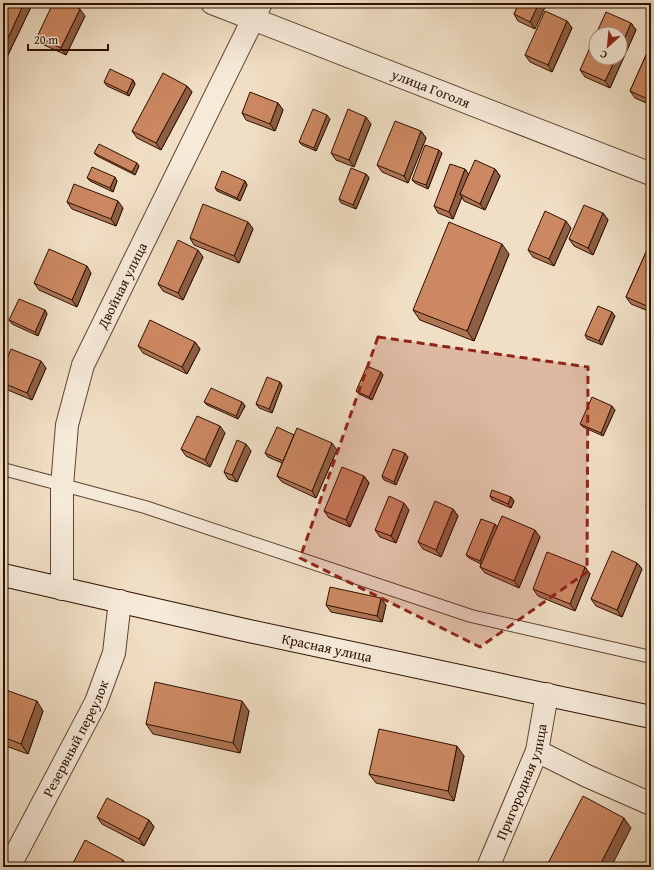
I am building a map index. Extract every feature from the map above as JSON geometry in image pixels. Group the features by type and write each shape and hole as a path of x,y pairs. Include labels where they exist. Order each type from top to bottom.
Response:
{"street":[{"name":"улица Гоголя","path":"212,3 257,11 651,174"},
{"name":"Двойная улица","path":"62,588 62,486 67,425 83,365 257,11"},
{"name":"Красная улица","path":"3,575 249,631 547,694 649,713"},
{"name":"Резервный переулок","path":"9,867 96,702 114,653 120,601"},
{"name":"Пригородная улица","path":"488,867 537,751 547,694"},
{"path":"537,751 587,776 651,804"}],"lane":[{"path":"3,469 62,486 146,507 471,616 651,657"}],"highlighted area":[{"path":"378,337 588,367 587,572 480,647 300,558"}],"building":[{"path":"3,3 24,3 3,49"},
{"path":"53,3 68,3 80,9 61,48 37,37"},
{"path":"519,3 539,3 530,22 514,14"},
{"path":"545,11 567,21 548,65 525,55"},
{"path":"606,12 631,23 628,30 628,26 600,26"},
{"path":"651,44 651,97 650,100 630,91"},
{"path":"588,52 588,66 612,66 605,81 580,70"},
{"path":"110,69 133,80 127,93 104,82"},
{"path":"163,73 187,86 156,143 132,131"},
{"path":"250,92 278,103 270,124 242,113"},
{"path":"313,109 327,115 314,148 299,142"},
{"path":"348,109 366,117 349,160 331,153"},
{"path":"395,121 421,131 404,176 377,165"},
{"path":"99,144 137,163 132,172 94,153"},
{"path":"425,145 439,150 426,185 412,180"},
{"path":"475,160 495,169 480,204 460,194"},
{"path":"450,164 465,169 449,212 434,206"},
{"path":"92,167 115,177 110,188 87,178"},
{"path":"351,168 366,174 353,205 339,199"},
{"path":"222,171 245,181 237,198 215,188"},
{"path":"74,184 118,201 111,219 67,202"},
{"path":"203,204 248,222 234,256 190,238"},
{"path":"584,205 603,213 588,248 569,239"},
{"path":"545,211 566,221 549,259 528,250"},
{"path":"449,222 502,244 467,331 413,310"},
{"path":"178,240 198,250 178,293 158,284"},
{"path":"651,241 651,302 649,307 626,297"},
{"path":"49,249 87,266 72,300 34,283"},
{"path":"19,299 45,310 35,332 9,320"},
{"path":"598,306 612,312 599,341 585,335"},
{"path":"150,320 195,342 182,367 138,346"},
{"path":"11,349 41,361 27,393 3,383 3,368"},
{"path":"367,366 381,372 369,397 356,391"},
{"path":"267,377 280,382 269,409 256,404"},
{"path":"211,388 242,402 236,416 204,402"},
{"path":"592,397 612,406 601,433 580,424"},
{"path":"197,416 220,426 205,460 181,449"},
{"path":"277,427 294,435 283,461 265,453"},
{"path":"297,428 332,443 312,491 277,476"},
{"path":"237,440 246,444 232,475 224,472"},
{"path":"393,449 405,453 394,482 382,476"},
{"path":"342,467 364,476 346,520 324,511"},
{"path":"492,490 511,497 508,504 490,496"},
{"path":"651,495 651,508 646,506"},
{"path":"389,496 404,503 391,536 375,530"},
{"path":"435,501 453,509 436,550 418,542"},
{"path":"502,516 535,530 514,581 480,567"},
{"path":"481,519 495,524 480,561 466,555"},
{"path":"651,530 651,540 647,538"},
{"path":"612,551 637,563 617,610 591,599"},
{"path":"547,552 585,567 570,604 533,589"},
{"path":"330,587 381,598 377,616 326,605"},
{"path":"155,682 242,701 233,743 146,724"},
{"path":"3,689 37,701 21,744 3,737"},
{"path":"379,729 457,746 448,791 369,774"},
{"path":"583,796 624,818 599,867 546,867"},
{"path":"107,798 149,820 139,839 97,817"},
{"path":"85,840 123,860 119,867 71,867"}]}
